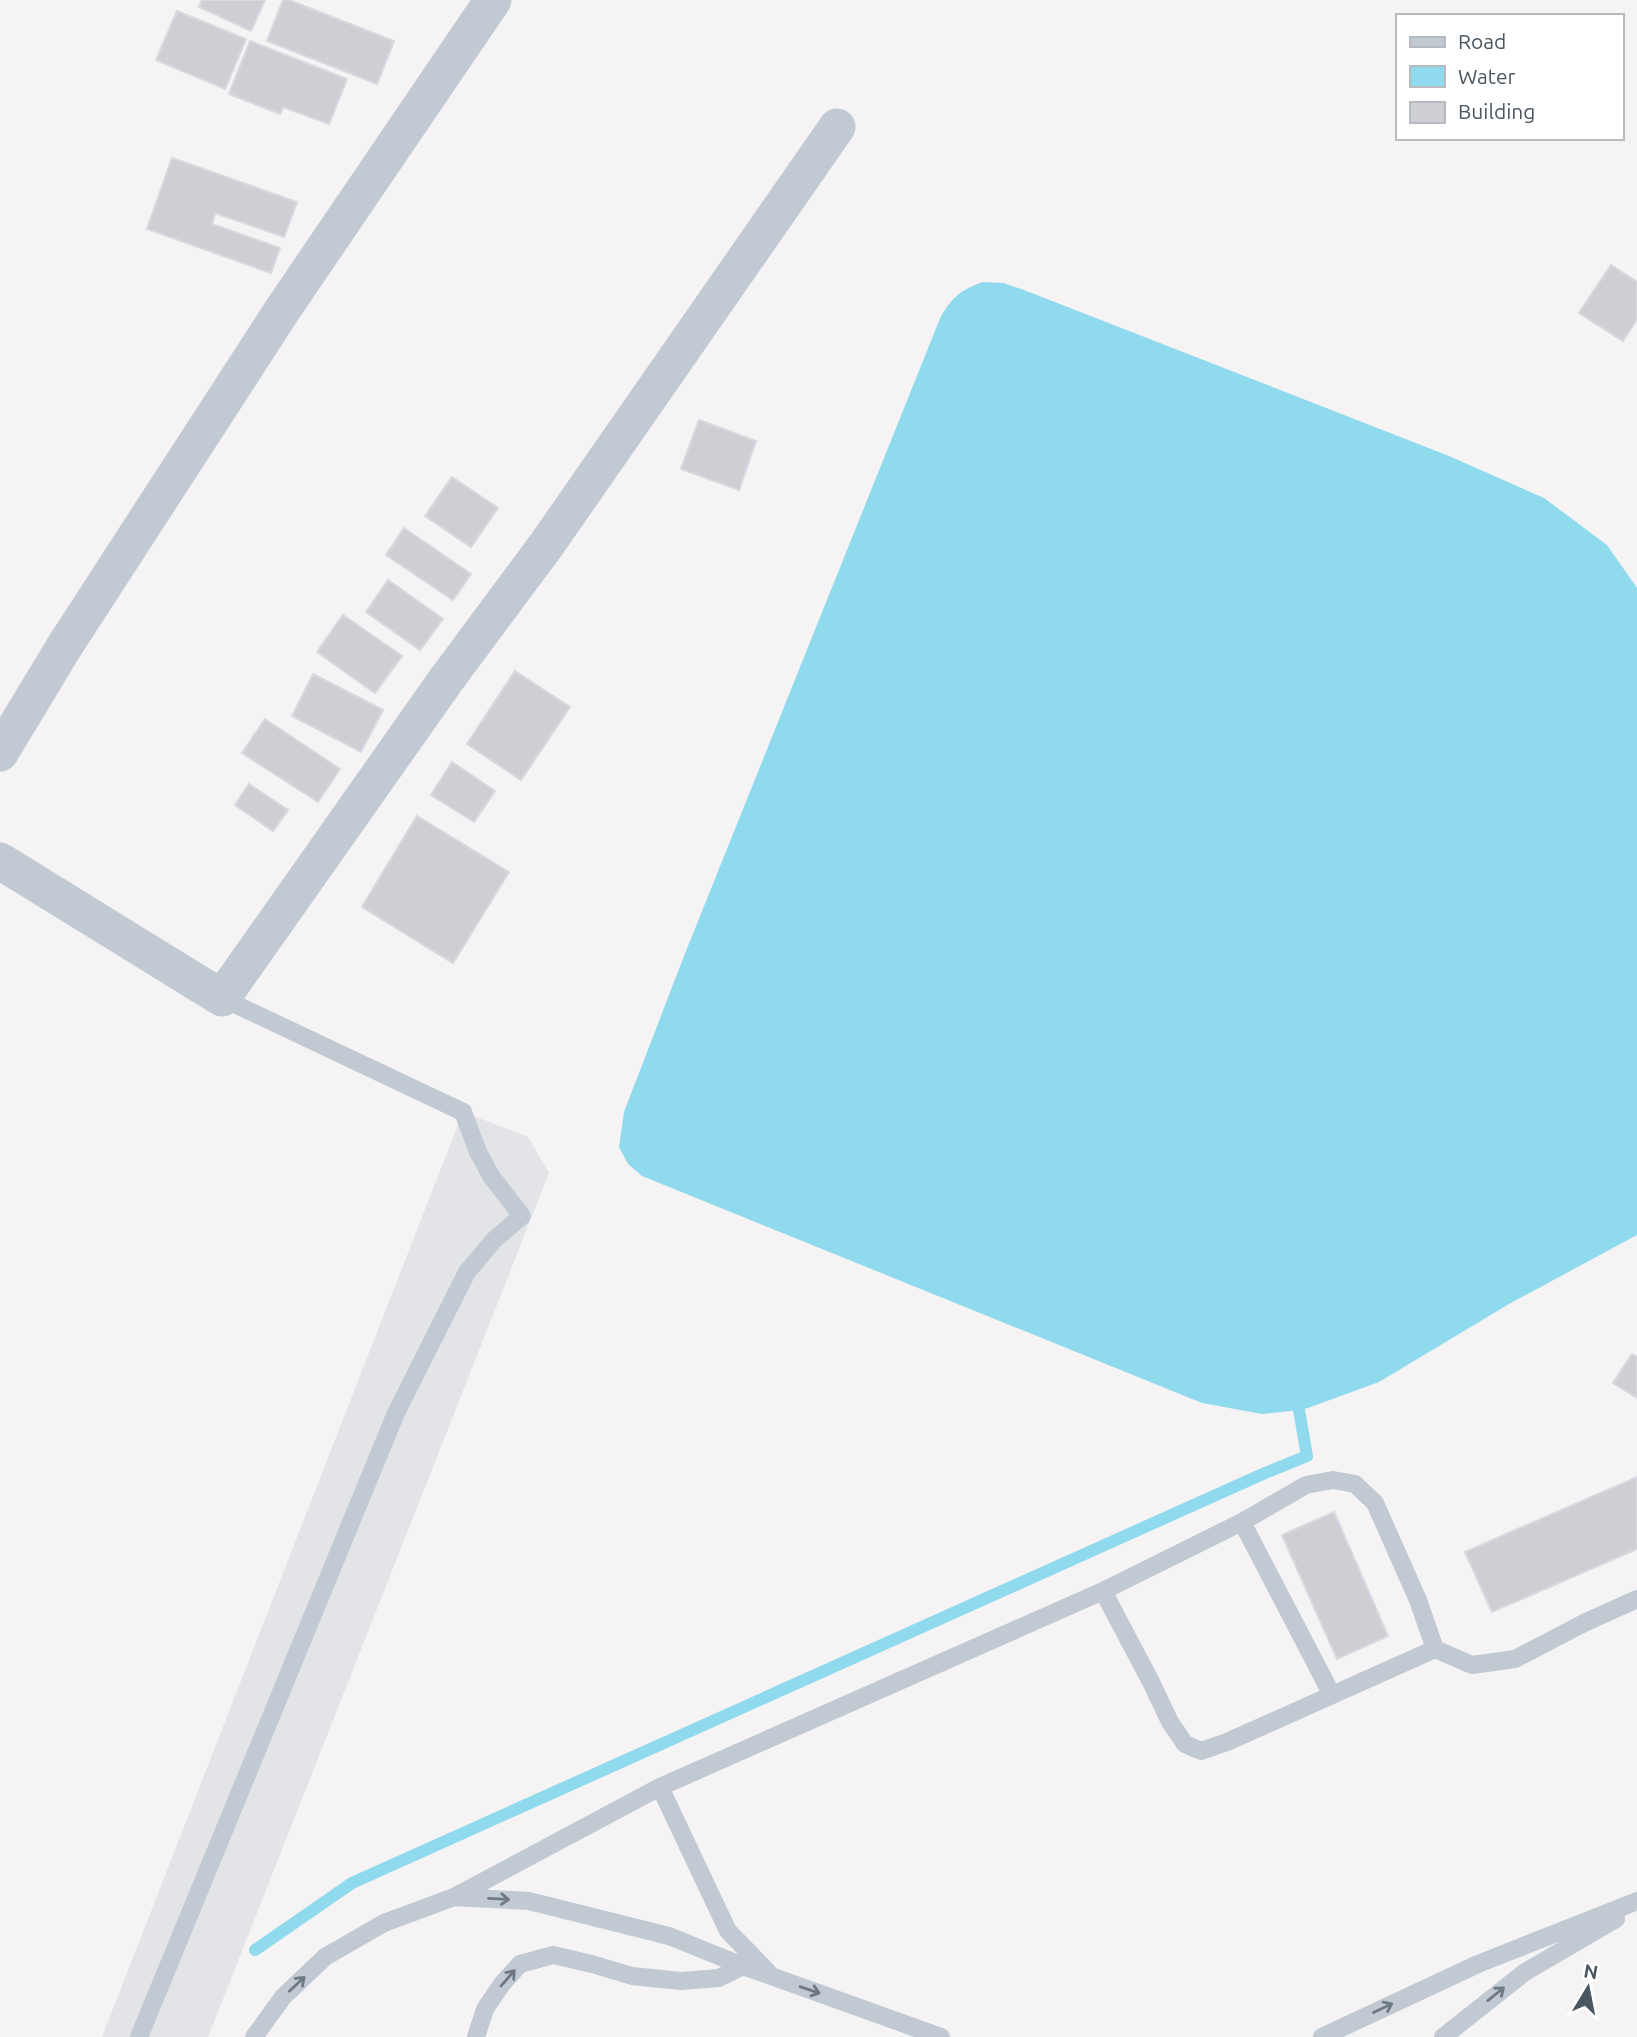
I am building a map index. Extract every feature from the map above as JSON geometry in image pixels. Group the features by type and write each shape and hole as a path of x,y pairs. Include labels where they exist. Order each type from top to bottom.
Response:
{"street":[{"path":"0,753 64,646 283,309 493,0"},
{"path":"0,861 222,998 446,680 547,544 837,127"}],"lane":[{"path":"139,2037 396,1413 467,1272 494,1240 522,1216 491,1176 478,1152 463,1112 222,998"},
{"path":"254,2037 283,1997 325,1957 384,1923 454,1896 660,1787 1103,1591 1242,1522 1306,1485 1333,1480 1355,1484 1375,1503 1418,1600 1435,1649"},
{"path":"1242,1522 1332,1695"},
{"path":"1103,1591 1170,1722 1185,1744 1201,1751 1227,1742 1435,1649 1472,1665 1515,1659 1637,1599"},
{"path":"660,1787 729,1931 772,1976"},
{"path":"454,1896 529,1901 669,1936 914,2031 940,2037"},
{"path":"1322,2037 1478,1964 1637,1901"},
{"path":"1443,2037 1525,1972 1637,1906"},
{"path":"476,2037 485,2009 520,1964 553,1955 632,1976 681,1981 719,1978 743,1966"}],"shaded area":[{"path":"463,1112 528,1137 549,1173 208,2037 102,2037"}],"water":[{"path":"983,282 1003,283 1024,290 1449,456 1544,498 1607,545 1637,588 1637,1235 1509,1304 1379,1382 1308,1408 1262,1414 1202,1403 642,1176 628,1164 619,1147 624,1112 684,956 941,316 958,294"}],"building":[{"path":"202,0 265,0 251,31 199,7"},
{"path":"283,0 394,41 377,84 267,41"},
{"path":"177,11 246,39 225,89 156,60"},
{"path":"250,41 347,79 329,124 283,107 280,114 229,94"},
{"path":"172,158 297,202 284,237 215,213 212,224 280,248 271,273 147,229"},
{"path":"1611,265 1637,282 1637,319 1623,341 1579,313"},
{"path":"699,420 756,441 739,490 681,469"},
{"path":"452,477 498,508 471,547 425,516"},
{"path":"404,528 471,574 453,600 386,555"},
{"path":"388,580 443,619 420,650 366,612"},
{"path":"343,615 402,656 375,693 317,652"},
{"path":"515,671 570,707 521,780 467,744"},
{"path":"313,674 383,710 361,752 292,716"},
{"path":"265,719 340,769 318,802 242,753"},
{"path":"452,762 495,791 474,822 431,795"},
{"path":"249,784 288,810 273,831 235,805"},
{"path":"417,816 509,872 453,963 362,907"},
{"path":"1632,1354 1637,1357 1637,1398 1613,1383"},
{"path":"1637,1477 1637,1549 1492,1612 1465,1552"},
{"path":"1334,1512 1388,1636 1337,1659 1282,1535"}],"waterway":[{"path":"255,1950 352,1883 1307,1456 1299,1410"}]}
